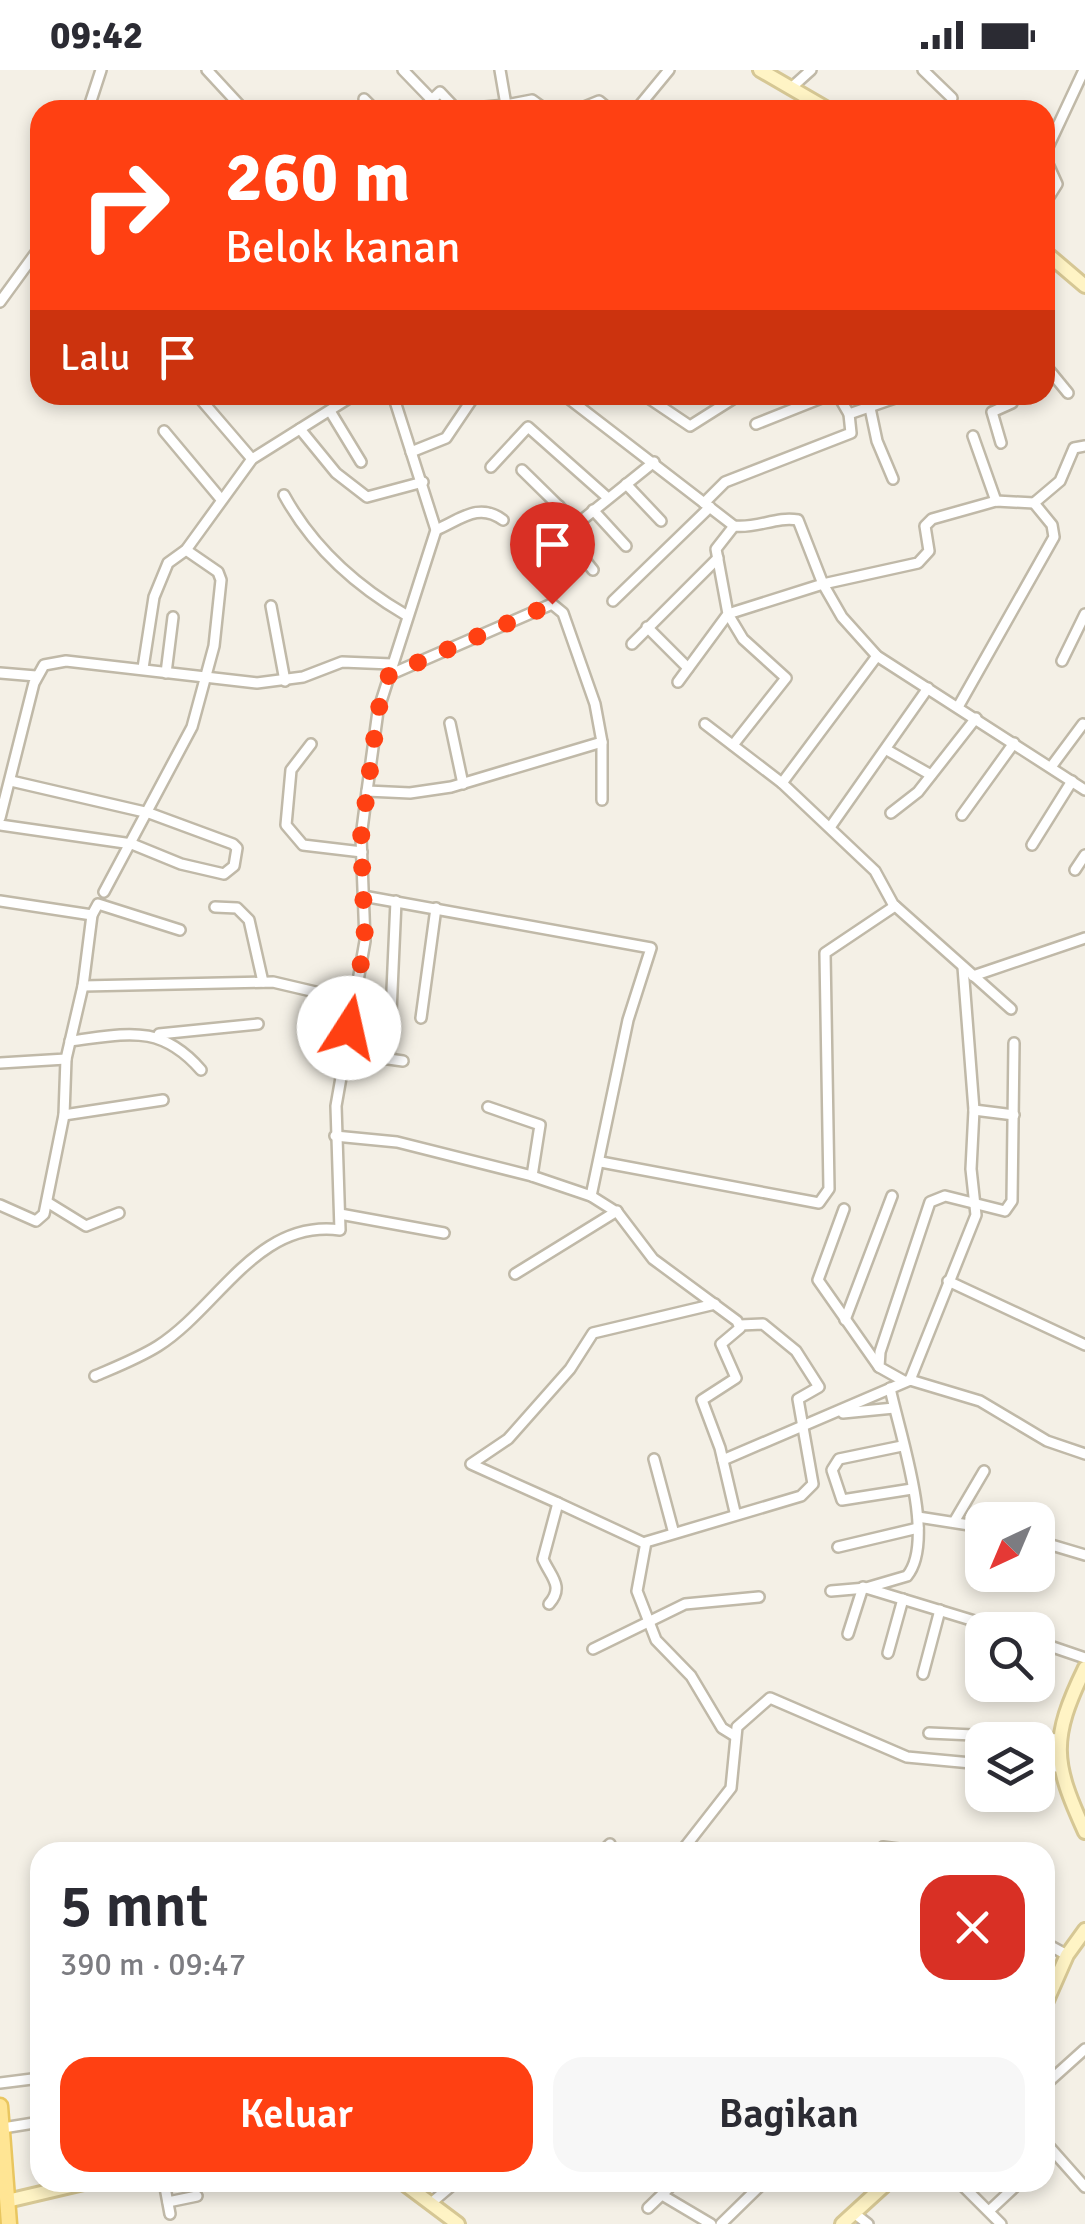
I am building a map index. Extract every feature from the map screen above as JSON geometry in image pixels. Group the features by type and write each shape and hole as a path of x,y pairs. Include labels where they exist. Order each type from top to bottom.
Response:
{"main road":[{"path":"0,2106 9,2224"}],"street":[{"path":"91,100 101,70"},
{"path":"207,70 235,100"},
{"path":"403,70 432,100 440,92 448,100"},
{"path":"500,70 505,100"},
{"path":"644,100 669,70"},
{"path":"760,70 803,100"},
{"path":"790,88 811,70"},
{"path":"923,70 952,98"},
{"path":"1055,132 1084,70"},
{"path":"1055,260 1085,286"},
{"path":"0,302 30,261"},
{"path":"1055,377 1068,393"},
{"path":"205,405 252,460"},
{"path":"142,668 162,572 186,550 220,498 252,460 339,405"},
{"path":"95,1376 159,1346 267,1245 312,1228 340,1230 335,1136 344,1054 365,941 362,852 367,791 378,711 436,530 396,405"},
{"path":"411,452 446,438 468,405"},
{"path":"577,405 734,526 751,529 788,518 798,520 823,584 842,617 877,656 1085,790"},
{"path":"659,405 690,426 722,405"},
{"path":"756,424 804,405"},
{"path":"613,601 725,482 841,439 850,432 849,414 844,405"},
{"path":"849,414 870,405"},
{"path":"875,405 877,440 893,479"},
{"path":"1001,442 992,412 1010,405"},
{"path":"330,411 361,462"},
{"path":"491,468 528,427 608,498"},
{"path":"300,429 336,473 367,497 423,482"},
{"path":"164,431 220,498"},
{"path":"974,436 996,501"},
{"path":"678,682 728,614 823,584 918,563 929,551 926,526 932,519 996,501 1034,503 1060,482 1074,448 1085,446"},
{"path":"593,570 569,544 577,524 654,462"},
{"path":"522,470 577,524"},
{"path":"626,484 661,521"},
{"path":"284,495 295,515 347,576 406,615"},
{"path":"958,706 1054,537 1052,525 1034,503"},
{"path":"524,540 559,506"},
{"path":"436,530 478,510 490,510 503,520"},
{"path":"593,510 626,546"},
{"path":"732,745 786,678 743,640 728,614 716,548 734,526"},
{"path":"104,892 149,814 192,727 208,678 221,580 218,572 186,550"},
{"path":"632,644 718,558"},
{"path":"11,781 149,814 233,844 234,866 224,874 181,864 132,844 0,822 36,676 44,665 55,661 208,678 285,681 342,662 390,669 552,604 564,613 595,704 602,742 602,800"},
{"path":"271,606 285,681"},
{"path":"1062,661 1085,614"},
{"path":"166,672 173,617"},
{"path":"648,627 688,668"},
{"path":"782,783 877,656"},
{"path":"0,673 36,676"},
{"path":"831,826 928,688"},
{"path":"890,812 918,792 976,718"},
{"path":"450,723 463,784"},
{"path":"704,724 831,826 878,875 895,906 1011,1009"},
{"path":"1051,767 1083,724"},
{"path":"367,791 410,793 463,784 602,742"},
{"path":"962,814 1014,743"},
{"path":"311,744 291,770 286,825 302,845 362,852"},
{"path":"887,750 930,776"},
{"path":"1032,845 1072,781"},
{"path":"1075,870 1085,855"},
{"path":"363,896 651,948 628,1020 591,1196"},
{"path":"0,901 92,915"},
{"path":"389,1058 396,901"},
{"path":"0,1204 36,1221 48,1202 64,1114 66,1059 92,915 98,904 180,930"},
{"path":"215,906 237,908 248,920 263,982"},
{"path":"601,1162 820,1203 829,1189 825,953 895,906"},
{"path":"421,1018 436,908"},
{"path":"973,976 1085,938"},
{"path":"723,1460 907,1381 976,1207 971,1169 974,1110 963,968"},
{"path":"82,986 263,982 354,1002"},
{"path":"70,1041 258,1024"},
{"path":"156,1034 174,1043 202,1070"},
{"path":"879,1367 880,1352 930,1202 945,1196 976,1207 1005,1211 1012,1201 1014,1042"},
{"path":"344,1054 404,1061"},
{"path":"0,1064 66,1059"},
{"path":"64,1114 163,1100"},
{"path":"488,1107 542,1128 532,1176"},
{"path":"974,1110 1014,1115"},
{"path":"335,1136 397,1142 532,1176 591,1196 616,1211 649,1255 740,1325"},
{"path":"844,1320 892,1196"},
{"path":"48,1202 86,1226 119,1213"},
{"path":"844,1208 818,1280 879,1367 907,1381 985,1403 1048,1440 1085,1454"},
{"path":"515,1274 616,1211"},
{"path":"340,1214 444,1233"},
{"path":"948,1281 1085,1345"},
{"path":"644,1544 471,1464 508,1439 570,1369 593,1333 715,1304"},
{"path":"644,1544 674,1530 808,1492 813,1484 798,1400 819,1387 809,1367 763,1324 740,1325 721,1344 736,1378 702,1400 723,1460 735,1512"},
{"path":"831,1591 865,1588 911,1571 918,1523 890,1388"},
{"path":"840,1412 894,1408"},
{"path":"902,1446 839,1459 832,1470 842,1500 912,1489"},
{"path":"654,1459 674,1530"},
{"path":"954,1522 984,1471"},
{"path":"548,1604 557,1589 543,1553 558,1502"},
{"path":"838,1548 918,1523 965,1524"},
{"path":"644,1544 646,1564 638,1592 647,1619 666,1655 688,1673 722,1728 735,1736"},
{"path":"1055,1546 1085,1554"},
{"path":"865,1588 965,1618"},
{"path":"848,1634 865,1588"},
{"path":"593,1648 647,1619 694,1602 759,1597"},
{"path":"888,1653 903,1599"},
{"path":"923,1674 940,1610"},
{"path":"1055,1648 1085,1658"},
{"path":"1083,1678 1060,1739 1058,1767 1085,1832"},
{"path":"690,1842 730,1788 737,1727 774,1698 907,1757 965,1762"},
{"path":"929,1733 1060,1739"},
{"path":"1055,1982 1067,1955 1085,1930"},
{"path":"1055,1948 1067,1955"},
{"path":"1055,2076 1085,2048"},
{"path":"0,2083 30,2079"},
{"path":"3,2128 30,2124"},
{"path":"1055,2153 1085,2187"},
{"path":"7,2201 45,2192"},
{"path":"166,2192 169,2208 196,2196"},
{"path":"415,2192 458,2224"},
{"path":"430,2203 444,2192"},
{"path":"648,2208 664,2192"},
{"path":"721,2224 754,2192"},
{"path":"842,2224 877,2192"},
{"path":"970,2192 1001,2224"},
{"path":"989,2210 1009,2192"},
{"path":"662,2195 711,2224"},
{"path":"854,2213 868,2224"}],"route":[{"path":"349,1028 365,941 361,837 378,711 389,675 552,604"}]}
